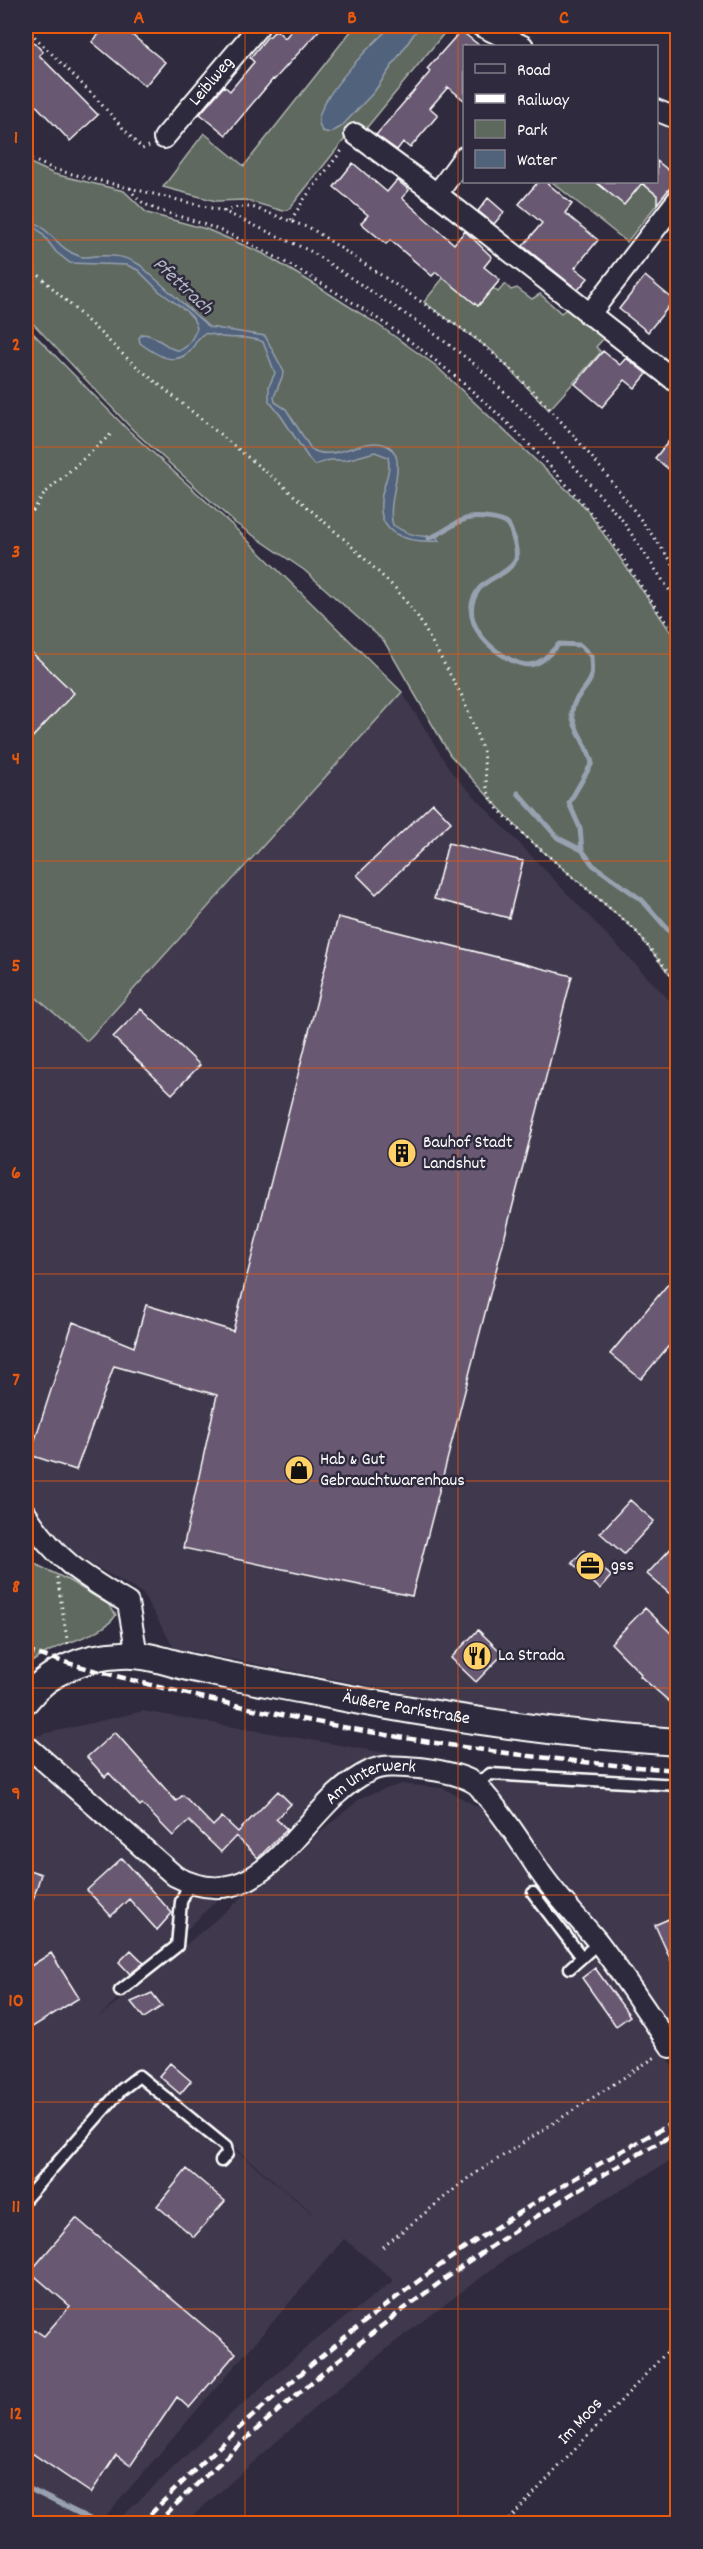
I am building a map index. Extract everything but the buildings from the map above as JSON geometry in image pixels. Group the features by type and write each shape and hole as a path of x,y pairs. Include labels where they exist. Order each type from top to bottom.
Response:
{"street":[{"name":"Leiblweg","path":"164,138 259,26"},
{"path":"481,26 521,45"},
{"path":"658,110 678,119"},
{"path":"356,134 437,194 678,383"},
{"path":"437,194 463,160"},
{"path":"589,315 678,199"},
{"path":"29,1526 75,1570 128,1603 137,1655"},
{"name":"Äußere Parkstraße","path":"72,1664 97,1658 137,1655 195,1669 394,1708 605,1738 678,1742"},
{"path":"26,1700 32,1692 72,1664"},
{"name":"Am Unterwerk","path":"26,1745 175,1876 189,1883 222,1886 242,1882 258,1875 273,1863 337,1793 354,1779 372,1770 396,1766 426,1769 476,1784"},
{"path":"476,1784 505,1817 542,1874 598,1943 671,2047"}],"lane":[{"path":"476,1784 490,1774 678,1785"},
{"path":"120,1991 177,1946 181,1902 189,1883"},
{"path":"533,1893 581,1956"},
{"path":"570,1968 598,1943"},
{"path":"26,2198 121,2090 139,2076 226,2147 227,2154 221,2161"}],"path":[{"path":"26,28 142,149 164,138"},
{"path":"291,220 305,198 356,134"},
{"path":"26,157 56,170 223,211 310,251 428,330 477,366 533,420 622,520 678,603"},
{"path":"130,188 136,197 154,209 210,227 282,260 371,314 448,370 512,427 589,511 647,596 678,636"},
{"path":"223,211 238,207 252,207 312,229 424,302 492,351 580,446 649,531 678,571"},
{"path":"26,263 130,361 282,485 345,540 396,589 418,616 462,696 483,751 487,790 498,808 525,836 635,930 678,984"},
{"path":"26,521 45,493 111,434"},
{"path":"52,1550 72,1664"},
{"path":"383,2247 467,2179 671,2047"},
{"name":"Im Moos","path":"506,2523 678,2340"}],"shaded area":[{"path":"658,118 677,128 677,179 627,242 553,183 658,183"},
{"path":"402,692 452,773 677,1008 677,1732 581,1727 174,1648 142,1593 59,1546 26,1501 26,989 88,1041"},
{"path":"143,1711 479,1769 677,1782 677,2039 476,1775 354,1764 97,2019 362,1797 401,1784 443,1788 495,1816 677,2073 677,2157 514,2253 404,2335 318,2405 185,2523 115,2523 214,2429 308,2346 394,2280 344,2239 100,2523 26,2523 26,1729 35,1736","holes":["130,2061 313,2213 174,2100"]}],"green space":[{"path":"355,26 450,26 364,131 356,125 289,209 283,211 245,200 216,201 163,187 204,133 244,166"},
{"path":"26,161 54,174 124,191 147,213 206,229 262,253 314,284 377,324 435,365 585,507 677,641 677,984 635,930 525,836 450,755 384,641 304,570 235,523 133,430 26,316"},
{"path":"553,183 597,183 624,204 642,183 661,199 627,242"},
{"path":"464,252 478,306 493,288 498,292 505,284 511,290 517,288 532,299 540,294 561,313 571,310 604,338 596,347 601,352 549,410 492,351 424,302"},
{"path":"26,326 127,429 232,525 402,692 87,1041 26,989"},
{"path":"26,1563 33,1563 66,1579 108,1604 116,1615 104,1627 50,1651 26,1666"}],"water":[{"path":"392,26 416,26 416,31 374,92 341,127 330,133 322,131 319,118 329,95 362,56"},
{"path":"26,218 41,227 71,253 85,257 117,256 140,265 209,327 265,336 284,372 274,397 275,402 286,409 311,449 320,453 330,453 369,444 379,443 388,446 394,452 397,460 391,515 393,525 413,534 435,535 439,541 404,538 395,534 383,519 382,494 388,471 388,457 375,452 314,465 269,401 269,386 275,373 263,342 206,334 200,336 180,358 166,358 153,352 140,343 139,338 142,334 178,350 184,348 197,328 193,318 159,291 138,270 127,265 70,263 56,252 41,232 26,222"}],"waterway":[{"name":"Pfettrach","path":"429,538 470,518 491,519 506,523 512,532 516,557 512,566 479,589 473,601 474,623 480,634 497,652 525,665 541,661 559,644 580,645 591,656 591,677 572,709 575,726 592,763 569,803 580,828 582,850 593,865 642,900 678,941"},
{"name":"Pfettrach","path":"518,793 558,838 582,850"},
{"path":"26,2487 100,2524"}],"railway":[{"path":"26,1651 186,1694 349,1728 513,1754 678,1770"},
{"path":"141,2524 270,2400 410,2287 459,2252 571,2180 678,2120"},
{"path":"156,2524 276,2412 403,2310 537,2216 678,2132"}],"place":[{"name":"Bauhof Stadt Landshut","path":"402,1153"},
{"name":"Hab & Gut Gebrauchtwarenhaus","path":"299,1470"},
{"name":"gss","path":"590,1566"},
{"name":"La Strada","path":"477,1656"}]}
